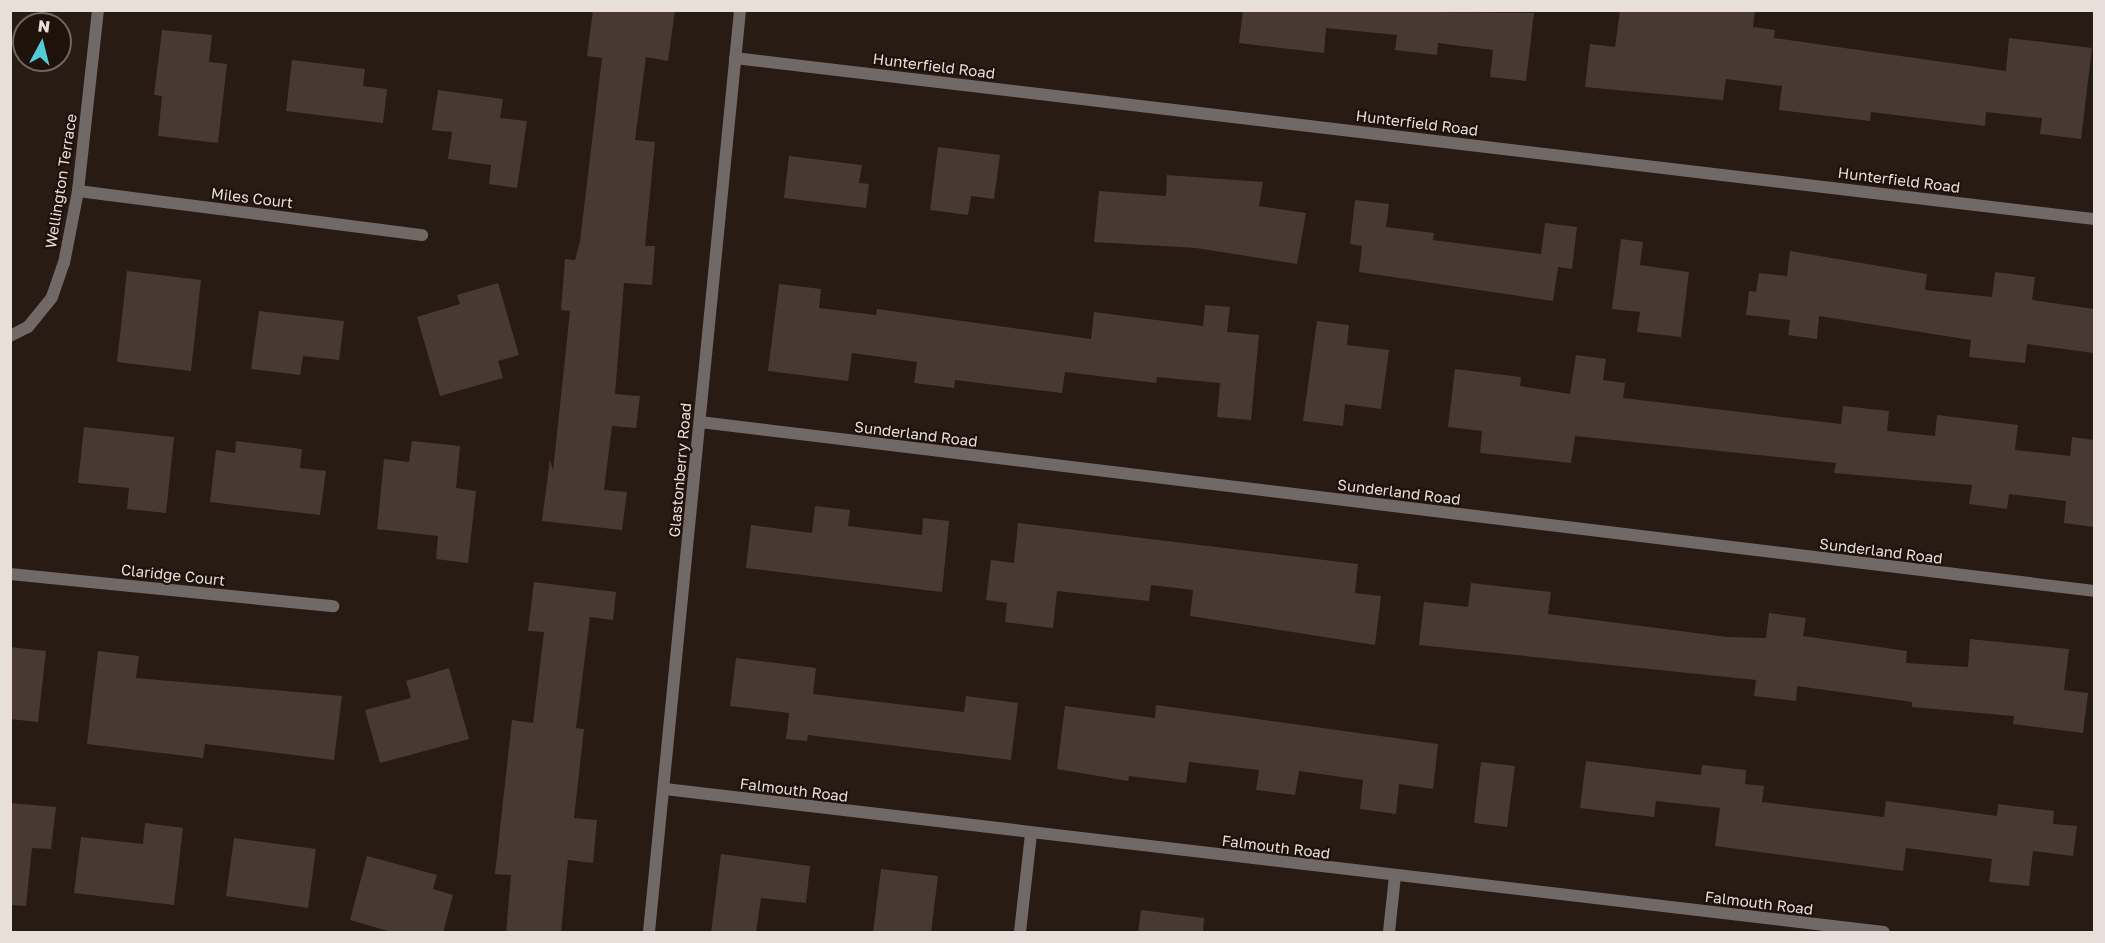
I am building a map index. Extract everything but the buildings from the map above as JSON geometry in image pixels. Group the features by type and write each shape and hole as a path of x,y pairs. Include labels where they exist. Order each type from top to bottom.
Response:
{"street":[{"name":"Wellington Terrace","path":"10,336 28,327 52,297 78,191 98,10"},
{"name":"Glastonberry Road","path":"649,933 740,10"},
{"name":"Hunterfield Road","path":"735,58 2094,219"},
{"name":"Miles Court","path":"78,191 422,235"},
{"name":"Sunderland Road","path":"700,422 2094,591"},
{"name":"Claridge Court","path":"10,574 333,606"},
{"name":"Falmouth Road","path":"665,789 1884,933"},
{"path":"1020,933 1031,834"},
{"path":"1389,933 1395,876"},
{"path":"1760,933 1761,919"}]}
